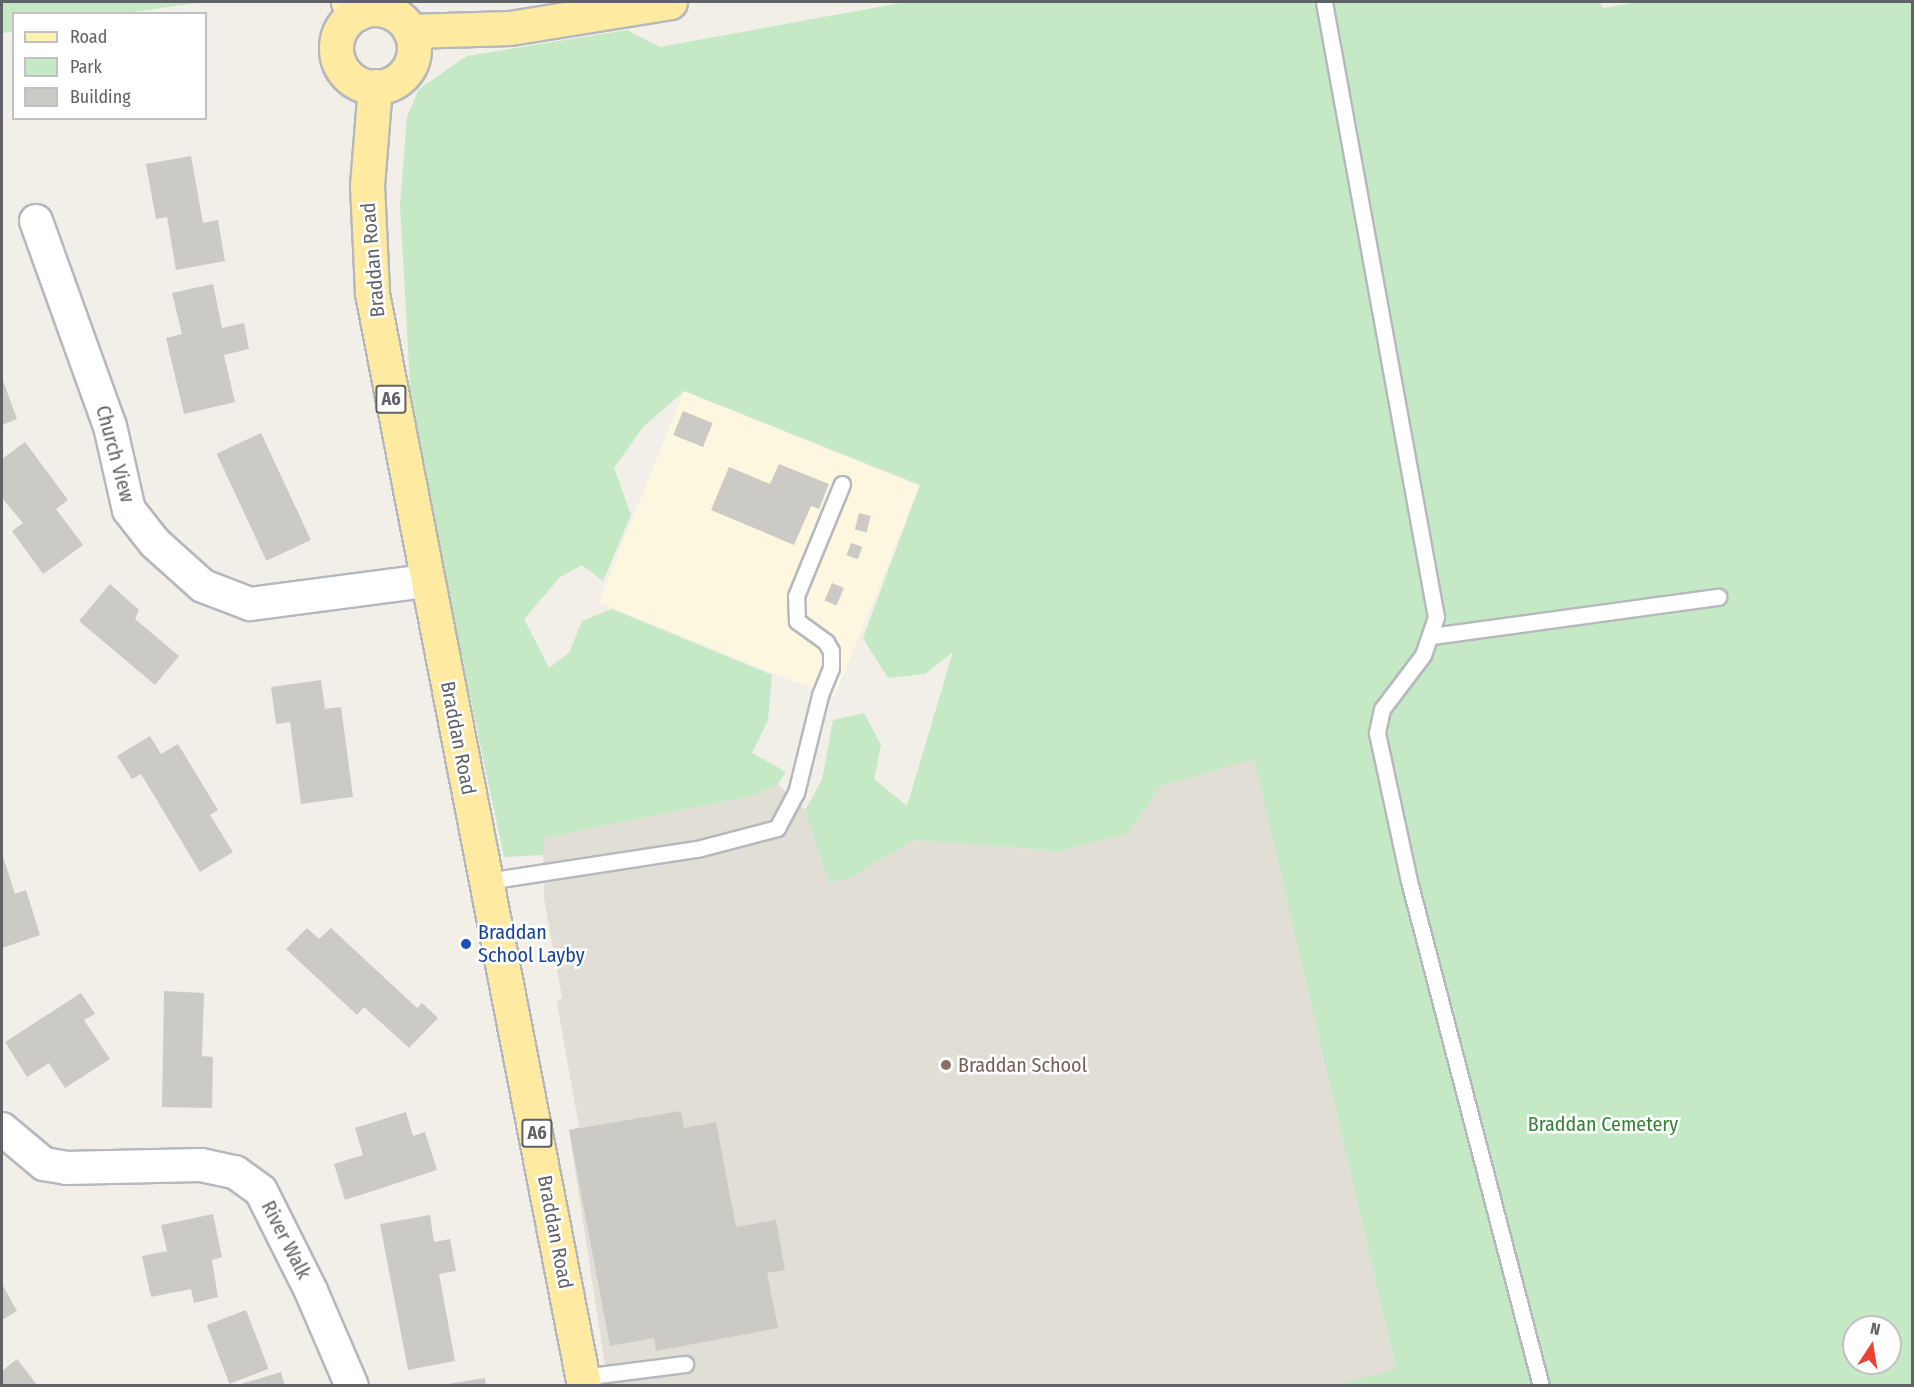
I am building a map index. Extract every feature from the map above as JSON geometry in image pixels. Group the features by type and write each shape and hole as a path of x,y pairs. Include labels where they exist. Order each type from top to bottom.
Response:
{"highway":[{"path":"410,31 510,28 670,2"},
{"path":"353,7 388,11 410,31 414,49 405,72 392,83 375,87 351,78 337,57 340,32 353,7"},
{"name":"Braddan Road","path":"375,87 367,185 372,293 583,1381"}],"street":[{"name":"Church View","path":"36,221 106,415 129,510 155,543 203,586 250,604 426,580"},
{"name":"River Walk","path":"2,1129 44,1164 54,1176 201,1165 235,1172 261,1191 311,1291 352,1386"}],"lane":[{"path":"1324,2 1436,617 1432,636 1423,655 1382,709 1377,733 1412,892 1541,1386"},
{"path":"487,881 697,849 777,828 796,793 820,695 831,668 831,651 826,642 797,621 796,596 842,484"},
{"path":"1432,636 1718,597"},
{"path":"583,1381 686,1364"}],"shaded area":[{"path":"684,391 920,486 834,698 599,602"},
{"name":"Braddan School","path":"1254,758 1396,1369 1335,1386 608,1385 569,1130 579,1127 557,1003 562,997 544,898 543,838 755,795 778,784 805,810 829,882 848,879 914,840 1061,851 1128,833 1161,786"}],"green space":[{"path":"2,2 202,2 134,12 12,12 12,32 2,33"},
{"name":"Braddan Cemetery","path":"906,2 1600,2 1603,8 1639,2 1912,2 1912,1385 1335,1385 1396,1369 1254,759 1161,786 1128,833 1061,851 914,840 848,879 829,882 805,810 822,780 833,720 864,713 881,745 874,779 907,806 953,652 925,674 888,678 863,638 920,485 684,391 643,427 614,468 631,515 603,581 582,565 560,577 524,619 549,668 569,653 582,621 612,609 772,675 768,720 752,753 786,772 778,784 755,795 544,838 544,855 504,857 412,421 400,205 407,117 419,89 467,56 627,30 660,47"}],"building":[{"path":"191,156 203,223 218,220 225,261 176,270 167,217 156,219 146,164"},
{"path":"213,284 222,328 244,323 249,349 224,355 235,402 184,414 166,338 182,334 172,293"},
{"path":"2,378 17,419 2,425"},
{"path":"683,411 713,423 703,447 673,435"},
{"path":"261,433 311,540 266,561 217,454"},
{"path":"25,442 68,500 56,509 83,545 43,574 12,531 23,523 2,498 2,459"},
{"path":"779,464 829,484 819,509 811,506 794,545 711,510 729,467 770,484"},
{"path":"859,513 871,516 867,532 855,529"},
{"path":"851,543 862,547 858,559 847,555"},
{"path":"832,583 844,588 837,606 825,600"},
{"path":"110,584 139,610 135,619 179,656 155,685 79,621"},
{"path":"321,680 325,709 341,707 353,797 301,804 290,722 276,724 271,687"},
{"path":"150,736 161,754 178,744 218,810 210,815 233,852 200,872 141,774 132,779 117,756"},
{"path":"2,853 15,894 26,890 40,935 2,948"},
{"path":"307,928 319,939 331,928 417,1008 422,1003 438,1018 409,1048 364,1007 357,1015 286,949"},
{"path":"164,991 204,993 202,1056 213,1057 212,1108 162,1107"},
{"path":"81,993 95,1014 84,1020 110,1059 65,1088 49,1063 27,1077 5,1042"},
{"path":"681,1111 684,1128 716,1122 736,1227 776,1220 785,1270 767,1273 778,1328 656,1351 654,1338 610,1346 569,1130"},
{"path":"406,1112 413,1136 425,1132 437,1170 345,1200 334,1164 363,1155 355,1128"},
{"path":"213,1214 222,1257 212,1260 218,1297 194,1303 191,1289 151,1297 142,1256 167,1251 161,1225"},
{"path":"430,1215 434,1242 450,1239 456,1271 439,1274 455,1361 408,1370 380,1224"},
{"path":"2,1284 17,1311 2,1320"},
{"path":"246,1310 269,1369 229,1384 207,1325"},
{"path":"17,1359 38,1386 2,1386 2,1371"},
{"path":"281,1372 285,1386 238,1386 238,1385"},
{"path":"485,1378 486,1386 448,1386 448,1384"}],"place":[{"name":"Braddan School Layby","path":"466,944"},
{"name":"Braddan School","path":"946,1065"}]}
